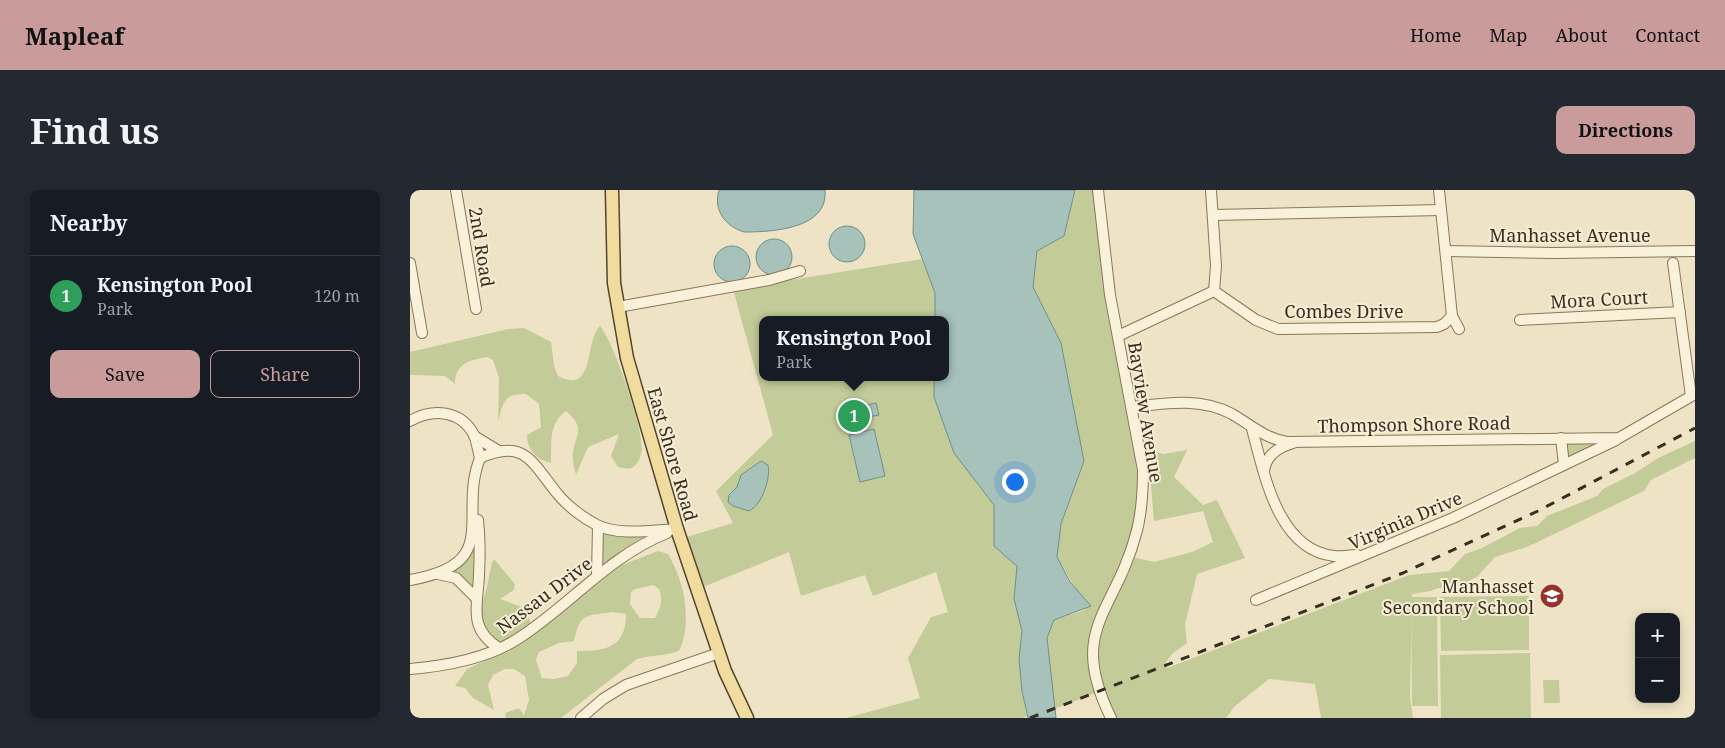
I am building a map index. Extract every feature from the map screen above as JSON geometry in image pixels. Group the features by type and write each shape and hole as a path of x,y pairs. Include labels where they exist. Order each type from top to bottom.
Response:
{"main road":[{"name":"East Shore Road","path":"612,190 613,270 629,364 677,529 719,652 747,718"}],"street":[{"name":"2nd Road","path":"456,190 476,309"},
{"name":"Bayview Avenue","path":"1098,190 1106,268 1142,470 1140,515 1128,556 1104,609 1093,645 1093,666 1096,682 1111,718"},
{"path":"1118,336 1214,291 1216,266 1211,190"},
{"path":"1439,190 1452,316 1460,329"},
{"path":"1213,215 1441,210"},
{"name":"Manhasset Avenue","path":"1446,251 1554,253 1695,251"},
{"path":"410,263 422,333"},
{"path":"1619,438 1693,395 1674,263"},
{"path":"618,307 770,280 800,271"},
{"name":"Combes Drive","path":"1214,291 1256,320 1278,329 1437,327 1444,324 1452,316"},
{"name":"Mora Court","path":"1520,320 1680,312"},
{"name":"Thompson Shore Road","path":"1132,407 1176,403 1206,404 1231,414 1252,429 1273,439 1294,442 1619,438"},
{"path":"410,421 434,412 444,412 460,418 474,436 483,456"},
{"path":"1252,429 1264,472 1280,516 1290,531 1306,544 1333,556 1360,555 1376,550"},
{"path":"474,436 497,450"},
{"path":"1561,438 1564,465"},
{"name":"Virginia Drive","path":"1256,600 1453,518 1619,438"},
{"path":"1264,472 1266,462 1273,453 1294,442"},
{"path":"410,580 438,574 459,560 471,541 474,517 473,494 475,474 483,456 497,450 512,451 528,457 540,468 565,502 598,526 642,531 677,529"},
{"path":"473,494 480,544 476,616 481,630 486,637 499,648"},
{"path":"597,575 598,526"},
{"name":"Nassau Drive","path":"410,669 480,656 518,639 597,575 634,549 650,539 677,529"},
{"path":"438,574 456,578 477,598"},
{"path":"582,718 603,699 626,685 719,652"}],"green space":[{"path":"1075,190 1098,190 1143,470 1128,556 1154,562 1192,552 1213,542 1203,511 1154,521 1148,450 1164,454 1187,450 1174,477 1203,505 1217,500 1245,558 1197,574 1185,625 1187,643 1172,654 1166,662 1167,668 1409,575 1449,571 1465,554 1482,548 1520,528 1537,526 1547,516 1597,496 1603,489 1635,473 1658,458 1695,441 1695,458 1651,480 1644,491 1527,547 1495,557 1478,576 1460,586 1438,588 1412,594 1410,697 1413,718 1321,718 1315,684 1269,679 1235,706 1226,718 1111,718 1098,692 1054,709 1047,638 1054,620 1085,610 1086,599 1076,590 1057,557 1061,524 1084,461 1033,287 1037,251 1064,236"},
{"path":"922,259 935,293 935,316 759,316 759,381 934,381 934,397 954,453 994,505 995,546 1017,566 1014,599 1022,631 1019,659 1027,716 1022,718 846,718 920,698 908,658 931,617 948,612 936,572 873,596 865,575 801,596 789,552 698,589 680,539 733,523 716,491 773,435 733,289"},
{"path":"600,326 620,366 638,424 642,450 638,462 631,468 618,467 611,456 619,434 588,447 576,475 573,451 578,430 575,421 566,411 556,422 552,434 551,463 537,457 531,450 527,435 541,427 539,404 526,394 513,396 503,404 498,421 499,378 493,360 487,357 474,360 460,367 455,384 445,376 410,375 410,352 508,329 524,328 551,342 554,366 558,376 570,380 578,379 584,373 595,333"},
{"path":"1561,438 1619,438 1564,465"},
{"path":"478,519 477,599 471,591 438,574 464,555"},
{"path":"598,526 677,529 597,575"},
{"path":"658,551 668,554 674,564 685,601 685,627 679,651 637,659 561,718 506,718 505,713 519,708 524,715 529,700 525,676 514,669 505,669 493,675 488,685 494,710 473,698 465,688 455,686 467,669 484,661 498,644 479,621 490,569 494,559 515,584 514,590 500,599 525,608 534,632 617,567","holes":["653,585 659,589 660,593 661,604 659,611 655,618 640,618 630,604 631,592 635,589","612,612 626,614 625,625 618,641 605,648 577,651 577,663 568,676 554,679 542,678 536,660 539,652 559,643 574,641 579,625 586,618 596,614"]},
{"path":"1529,596 1529,650 1441,651 1440,597"},
{"path":"1411,597 1437,597 1438,706 1412,706"},
{"path":"1530,653 1531,718 1441,718 1440,655"},
{"path":"1543,680 1559,680 1560,703 1544,703"}],"water":[{"path":"719,190 825,190 824,203 818,213 809,220 783,229 744,232 731,226 722,216 718,204"},
{"path":"914,190 1075,190 1064,236 1037,251 1033,287 1061,343 1084,461 1061,524 1057,557 1070,582 1091,606 1054,620 1047,638 1056,718 1028,718 1022,691 1019,659 1022,631 1014,599 1017,566 994,546 994,505 954,453 934,397 934,381 949,381 949,316 935,316 935,293 913,234"},
{"path":"847,226 859,232 865,244 859,256 847,262 835,256 829,244 835,232"},
{"path":"774,239 786,245 792,257 786,269 774,275 762,269 756,257 762,245"},
{"path":"732,246 744,252 750,264 744,276 732,282 720,276 714,264 720,252"},
{"path":"876,403 879,415 868,417 863,406"},
{"path":"874,429 885,476 860,482 849,435"},
{"path":"761,461 768,465 769,470 767,484 762,497 754,508 749,511 733,506 728,502 729,495 737,487 741,475"}],"railway":[{"path":"1030,718 1403,573 1538,511 1695,428"}],"place":[{"name":"Kensington Pool","path":"854,416"},
{"name":"Manhasset Secondary School","path":"1552,596"}]}
